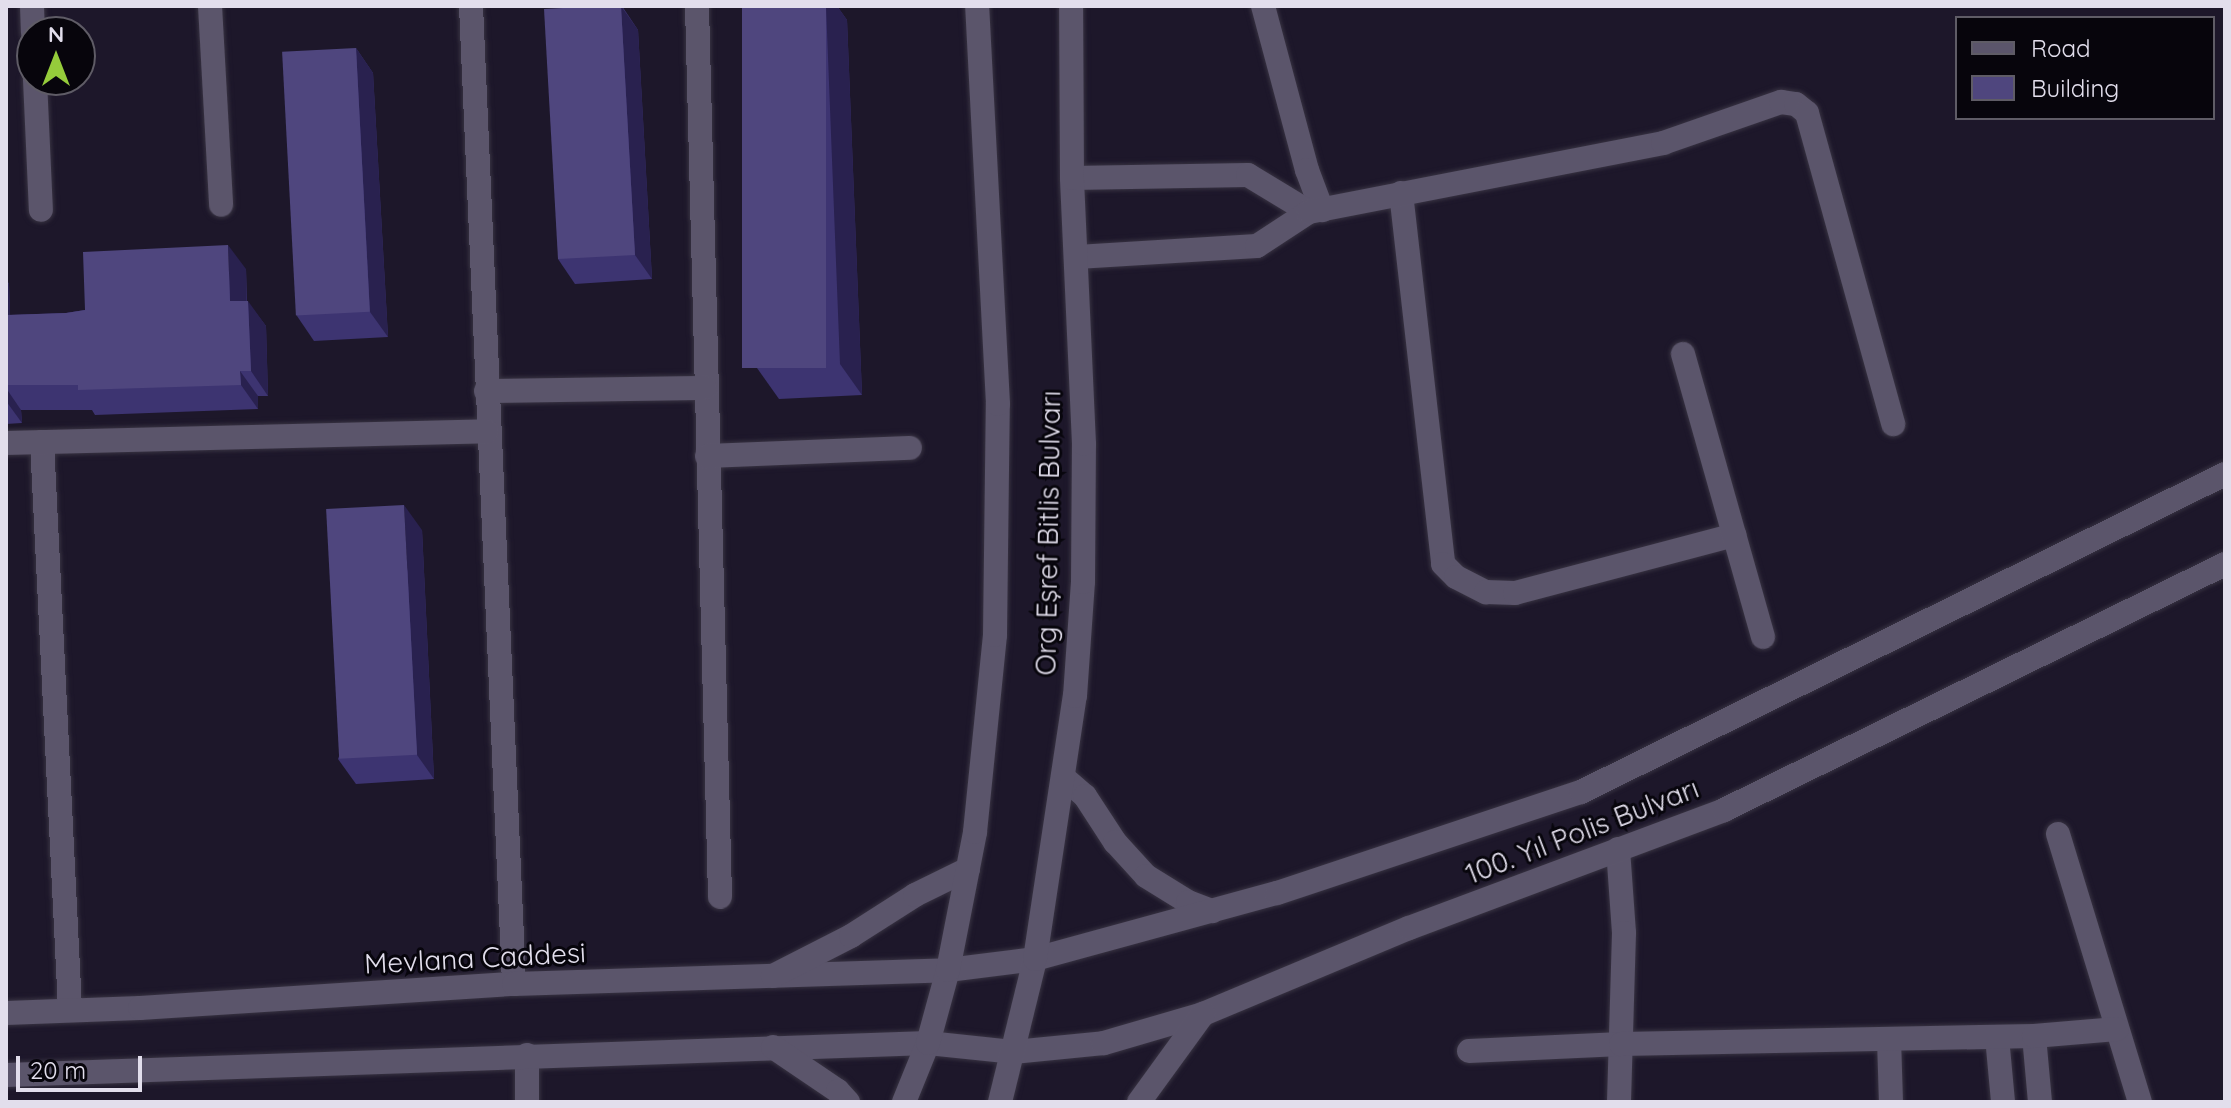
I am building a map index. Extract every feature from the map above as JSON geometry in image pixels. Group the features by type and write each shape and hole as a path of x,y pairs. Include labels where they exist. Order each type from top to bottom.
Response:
{"main road":[{"path":"210,6 221,205"},
{"path":"471,6 487,431 514,984"},
{"path":"697,6 720,897"},
{"path":"904,1102 928,1043 948,970 968,869 975,832 995,635 998,404 977,6"},
{"name":"Org Eşref Bitlis Bulvarı","path":"1000,1102 1035,959 1075,696 1083,582 1084,444 1072,178 1071,6"},
{"path":"1263,6 1316,211"},
{"path":"36,96 41,210"},
{"path":"1077,257 1257,246 1316,211 1663,143 1781,102 1796,104 1807,113 1893,424"},
{"path":"1072,178 1248,175 1316,211"},
{"path":"1401,193 1443,564 1472,587 1515,593 1734,535"},
{"path":"1683,354 1763,637"},
{"path":"486,391 705,388"},
{"path":"6,443 487,431"},
{"path":"42,442 70,1009"},
{"path":"707,456 910,448"},
{"name":"Mevlana Caddesi","path":"6,1013 514,984 948,970 1035,959 1277,893 1581,792 2225,474"},
{"name":"100. Yıl Polis Bulvarı","path":"928,1043 1013,1052 1104,1043 1203,1014 1409,928 1724,810 2225,564"},
{"path":"1063,777 1085,796 1115,842 1146,876 1188,902 1212,911"},
{"path":"2058,834 2140,1102"},
{"path":"1618,849 1624,933 1619,1102"},
{"path":"773,976 851,936 915,895 968,869"},
{"path":"1139,1102 1203,1014"},
{"path":"1469,1051 1621,1044 2034,1036 2117,1029"},
{"path":"2034,1036 2040,1102"},
{"path":"1997,1037 2003,1102"},
{"path":"1889,1039 1891,1102"},
{"path":"6,1075 928,1043"},
{"path":"773,1047 838,1091 848,1102"},
{"path":"527,1055 527,1102"}],"building":[{"path":"621,6 635,255 558,259 544,9"},
{"path":"742,6 826,6 826,368 742,368"},
{"path":"356,48 370,312 296,316 282,52"},
{"path":"228,245 230,301 248,301 251,371 240,371 241,385 78,390 78,385 6,385 6,315 85,310 83,252"},
{"path":"404,505 417,755 339,759 326,509"}]}
